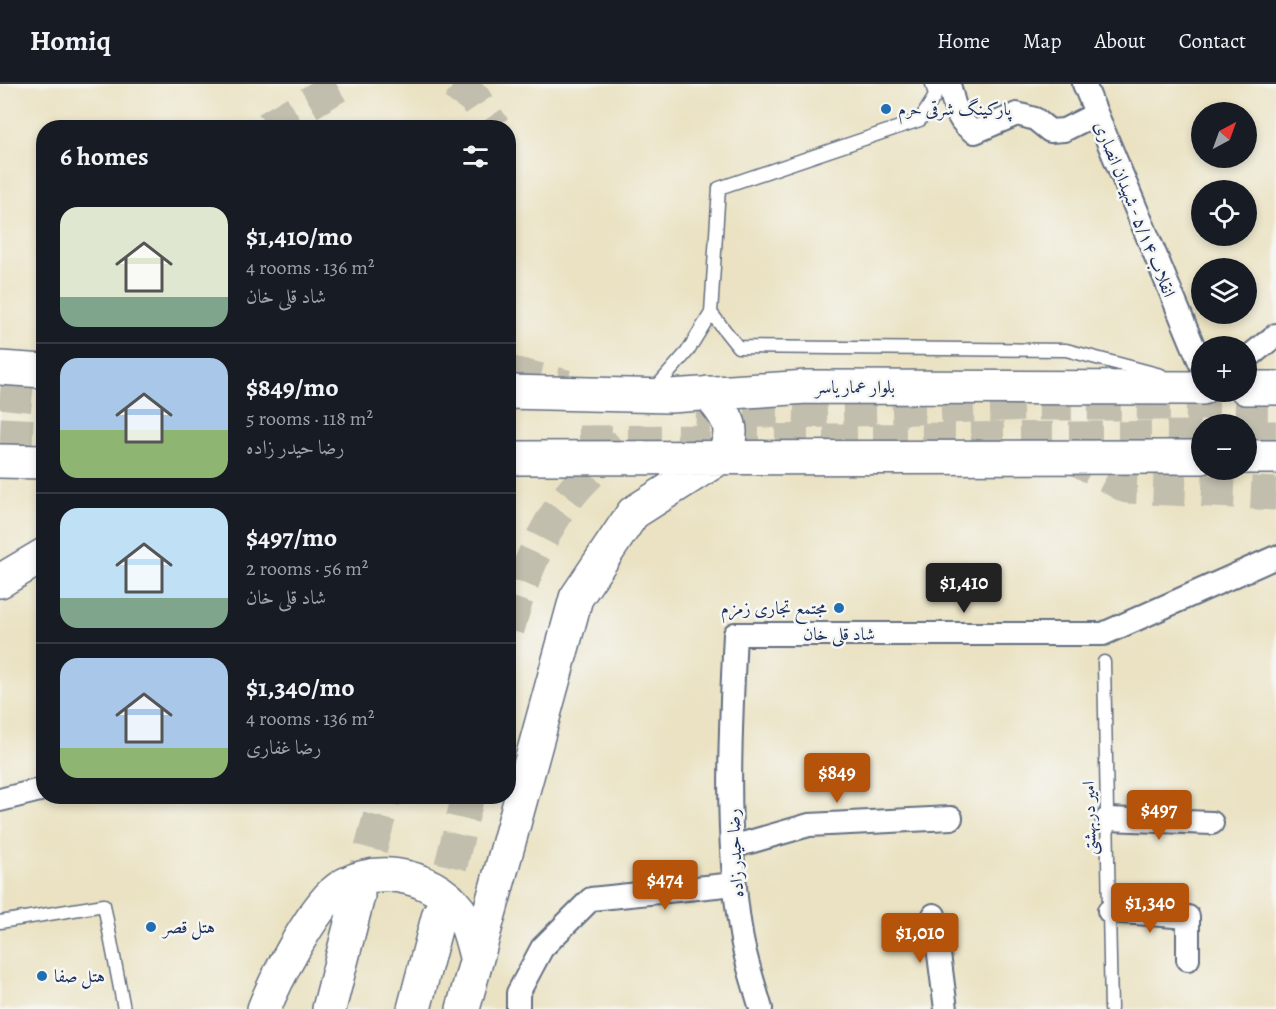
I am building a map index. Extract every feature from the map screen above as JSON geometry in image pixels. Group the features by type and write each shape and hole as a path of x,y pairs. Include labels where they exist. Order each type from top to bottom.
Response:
{"main road":[{"path":"0,368 36,370"},
{"name":"بلوار عمار یاسر","path":"516,392 649,395 807,387 1191,387"},
{"path":"1257,388 1276,388"},
{"path":"463,1009 576,598 633,513 721,457 728,448 731,434 728,417 708,393"},
{"path":"516,458 1191,457"},
{"path":"1257,457 1276,457"},
{"path":"0,461 36,462"},
{"path":"0,581 36,560"},
{"path":"264,1009 307,929 333,894 360,877 393,873 434,887 459,910 476,957"},
{"path":"329,1009 358,896"},
{"path":"414,1009 440,914"}],"street":[{"path":"949,84 956,111 964,127 975,132 989,123 1017,114 1035,119 1050,130 1064,130 1096,114"},
{"name":"انقلاب ۵/۱۴ - شهیدان انصاری","path":"1084,84 1191,341"},
{"path":"1257,350 1276,335"},
{"name":"شاد قلی خان","path":"732,694 735,634 1103,634 1276,557"},
{"name":"رضا حیدر زاده","path":"732,694 732,847 735,884 741,936 761,1009"},
{"path":"0,800 36,791"},
{"path":"732,847 809,825 951,818"},
{"path":"1107,819 1212,823"},
{"path":"518,1009 518,993 542,948 591,899 735,884"},
{"path":"1109,911 1188,917 1188,959"},
{"path":"934,915 946,1009"}],"lane":[{"path":"649,395 687,352 711,313 719,188 920,120 935,96 932,84"},
{"path":"711,313 738,347 1066,350 1191,384"},
{"name":"امیر دربهشتی","path":"1104,662 1111,1009"},
{"path":"0,922 104,905 124,1009"}],"tunnel":[{"path":"280,120 341,84"},
{"path":"454,84 474,98 489,120"},
{"path":"516,374 567,386"},
{"path":"0,392 36,396"},
{"path":"696,409 799,412 1034,404 1276,404"},
{"path":"0,434 36,436"},
{"path":"579,442 1191,437"},
{"path":"1257,437 1276,437"},
{"path":"516,603 537,549 558,511 585,478 624,444"},
{"path":"1064,452 1127,487 1276,494"},
{"path":"358,896 383,804"},
{"path":"439,914 466,804"}],"place":[{"name":"پارکینگ شرقی حرم","path":"886,109"},
{"name":"مجتمع تجاری زمزم","path":"839,608"},
{"name":"هتل قصر","path":"151,927"},
{"name":"هتل صفا","path":"42,976"}]}
